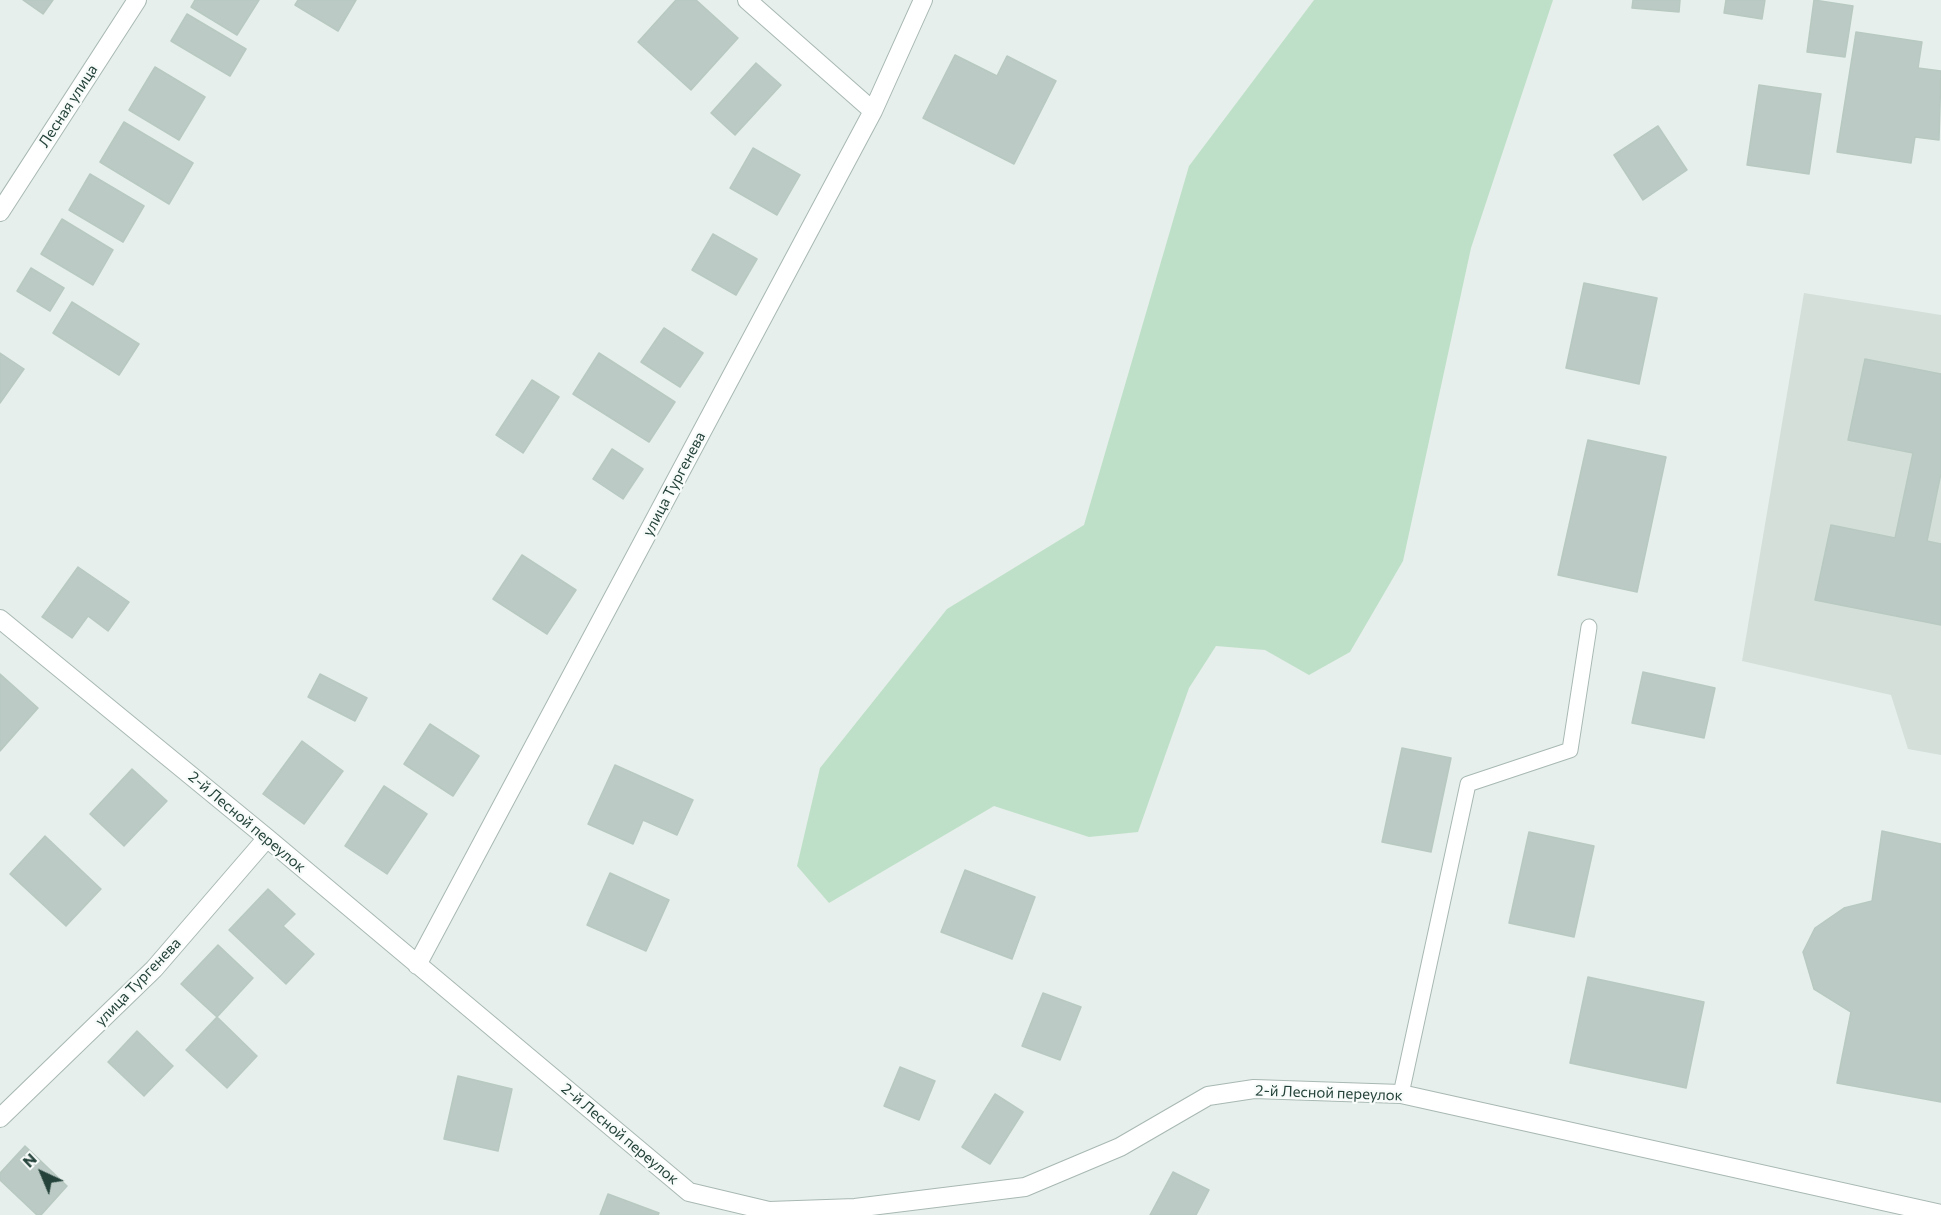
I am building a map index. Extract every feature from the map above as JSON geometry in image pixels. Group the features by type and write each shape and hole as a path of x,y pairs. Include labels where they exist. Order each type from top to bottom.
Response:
{"street":[{"name":"Лесная улица","path":"0,212 137,0"},
{"path":"747,0 873,111"},
{"name":"улица Тургенева","path":"417,965 873,111 923,0"},
{"name":"2-й Лесной переулок","path":"0,619 267,838 688,1192 718,1207 769,1211 855,1208 1025,1187 1120,1147 1208,1096 1254,1089 1401,1094 1941,1214"},
{"name":"улица Тургенева","path":"0,1118 154,969 267,838"}],"lane":[{"path":"1401,1094 1468,784 1570,750 1589,627"}],"shaded area":[{"path":"1804,293 1941,315 1941,755 1908,749 1891,695 1742,661"}],"green space":[{"path":"1314,0 1553,0 1471,248 1403,561 1350,652 1309,675 1265,650 1216,646 1189,688 1138,832 1089,837 994,806 829,903 797,866 820,768 947,609 1084,525 1189,166"}],"building":[{"path":"23,0 53,0 43,14"},
{"path":"195,0 259,0 237,35 191,7"},
{"path":"298,0 356,0 338,31 295,5"},
{"path":"676,0 696,0 738,38 691,90 638,42"},
{"path":"1633,0 1680,0 1679,12 1632,8"},
{"path":"1726,0 1765,0 1762,19 1724,13"},
{"path":"1814,0 1853,6 1845,57 1807,52"},
{"path":"187,14 246,49 230,76 171,41"},
{"path":"1856,32 1922,42 1918,68 1941,71 1939,140 1915,137 1911,163 1837,152"},
{"path":"955,55 997,76 1007,56 1056,81 1014,164 923,118"},
{"path":"756,63 781,85 735,135 711,113"},
{"path":"155,67 205,97 179,140 129,110"},
{"path":"1759,85 1821,94 1809,174 1747,165"},
{"path":"124,122 193,163 169,204 100,162"},
{"path":"1658,126 1687,170 1643,200 1614,155"},
{"path":"753,148 800,175 777,215 730,188"},
{"path":"90,174 144,206 123,242 69,210"},
{"path":"62,219 113,250 93,285 41,254"},
{"path":"713,234 757,259 736,295 692,270"},
{"path":"31,268 64,288 50,311 17,291"},
{"path":"1584,283 1657,298 1639,384 1566,368"},
{"path":"72,302 139,344 119,375 53,333"},
{"path":"664,328 703,353 680,387 641,362"},
{"path":"0,353 24,369 0,403"},
{"path":"599,353 675,402 649,442 573,394"},
{"path":"1865,359 1941,374 1941,473 1927,541 1941,544 1941,625 1815,600 1831,525 1895,538 1913,453 1848,440"},
{"path":"532,380 559,397 523,453 496,435"},
{"path":"1588,440 1666,457 1637,592 1558,575"},
{"path":"612,449 643,469 623,499 593,479"},
{"path":"522,555 576,590 547,634 493,599"},
{"path":"78,567 129,602 108,631 88,616 72,638 42,617"},
{"path":"1643,672 1715,688 1704,738 1632,723"},
{"path":"0,674 38,708 0,751"},
{"path":"320,674 367,698 355,721 308,697"},
{"path":"430,724 479,756 453,796 404,764"},
{"path":"302,741 343,771 304,824 263,794"},
{"path":"1402,748 1451,758 1431,852 1382,842"},
{"path":"615,765 693,800 677,835 643,820 633,844 588,824"},
{"path":"132,769 167,801 124,846 90,814"},
{"path":"384,786 427,814 387,874 345,846"},
{"path":"1882,831 1941,844 1941,1102 1837,1083 1851,1012 1814,989 1803,952 1815,928 1844,908 1872,901"},
{"path":"1529,832 1594,846 1574,937 1509,923"},
{"path":"45,836 101,889 66,926 10,874"},
{"path":"965,870 1035,897 1012,959 941,932"},
{"path":"610,873 669,900 646,951 587,925"},
{"path":"268,889 295,914 283,926 314,954 286,984 229,930"},
{"path":"218,945 253,978 217,1017 181,984"},
{"path":"1588,977 1704,1002 1686,1088 1570,1063"},
{"path":"1043,993 1081,1007 1060,1060 1022,1046"},
{"path":"217,1017 257,1056 227,1088 186,1050"},
{"path":"137,1031 173,1066 144,1096 108,1062"},
{"path":"900,1067 935,1081 919,1120 884,1106"},
{"path":"458,1076 512,1089 498,1151 444,1139"},
{"path":"995,1094 1023,1112 990,1164 962,1147"},
{"path":"25,1146 67,1186 41,1215 37,1215 0,1180 0,1173"},
{"path":"1173,1172 1209,1190 1196,1215 1150,1215"},
{"path":"608,1194 659,1213 658,1215 600,1215"}]}
